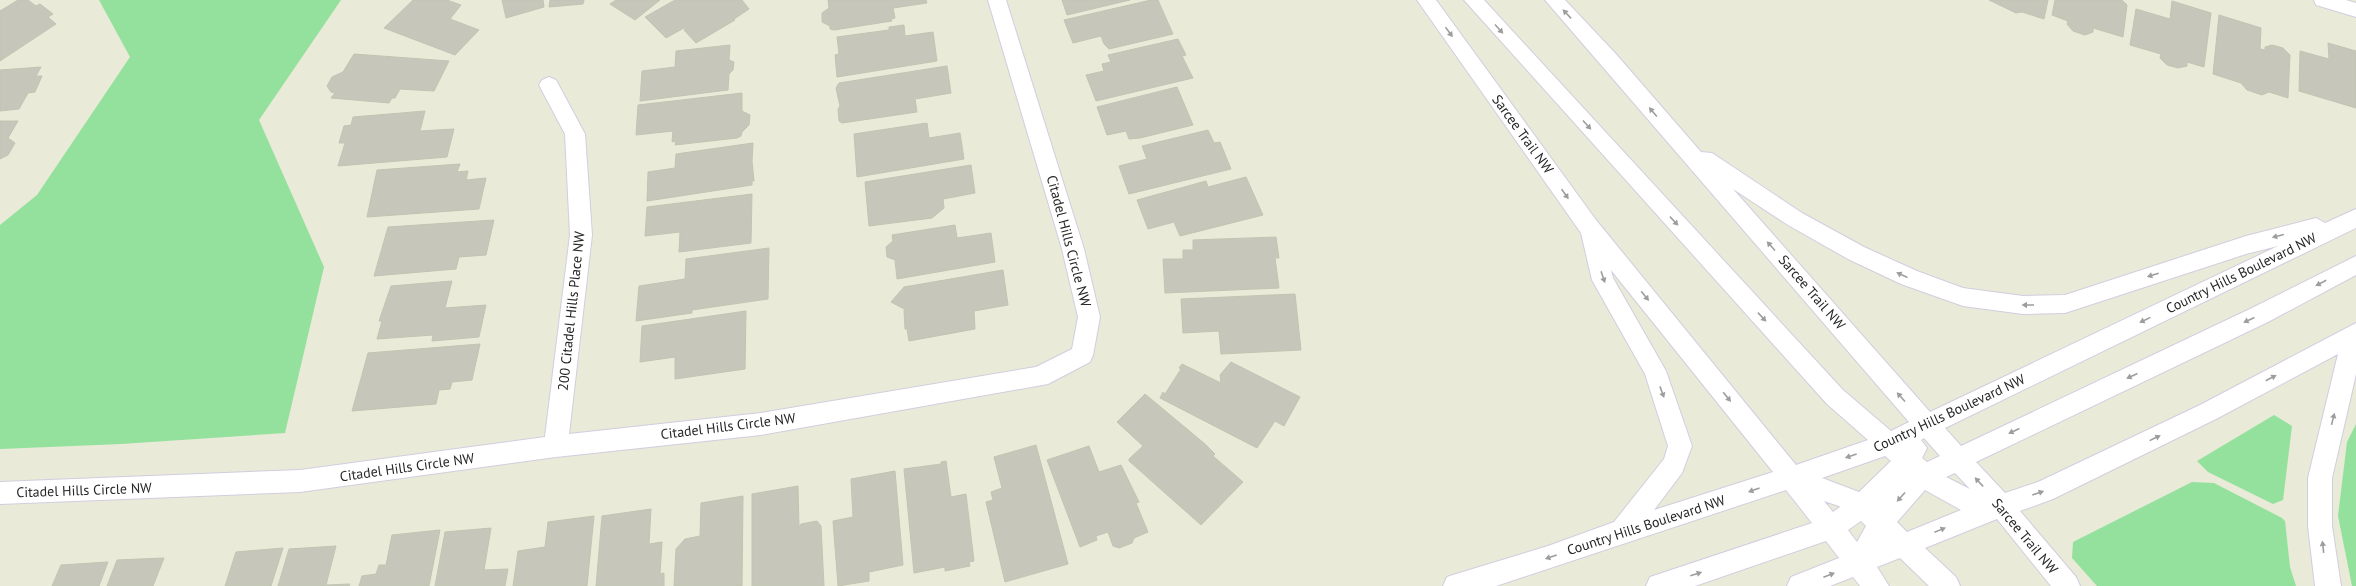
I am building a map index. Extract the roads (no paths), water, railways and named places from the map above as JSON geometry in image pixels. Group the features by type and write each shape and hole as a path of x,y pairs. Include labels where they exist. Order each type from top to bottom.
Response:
{"main road":[{"name":"Citadel Hills Circle NW","path":"0,493 300,481 556,446 761,424 1040,377 1082,355 1089,318 1073,249 997,0"},
{"name":"Sarcee Trail NW","path":"1426,0 1588,226 1791,477 1876,586"},
{"path":"1473,0 1835,397 1916,468 1961,499 2001,506"},
{"name":"Sarcee Trail NW","path":"1554,0 1608,58 1679,142 1927,426 2001,506 2067,586"},
{"path":"2323,0 2356,10"},
{"name":"200 Citadel Hills Place NW","path":"550,85 575,134 581,235 556,446"},
{"path":"1679,142 1795,219 1863,256 1909,278 1963,297 2023,305 2065,304 2246,245 2356,217"},
{"name":"Country Hills Boulevard NW","path":"1456,586 1548,558 1622,531 1748,492 1888,444 2356,217"},
{"path":"1588,226 1603,280 1654,370 1680,446 1674,465 1622,531"},
{"path":"1659,586 1831,528 1916,468 1957,459 2260,315 2356,265"},
{"path":"1800,586 1859,564 1904,544 2001,506 2044,491 2208,412 2355,333"},
{"path":"2328,586 2320,526 2320,478 2355,333"},
{"path":"1859,564 1881,523 1902,495 1916,468 1927,426"},
{"path":"1791,477 1847,498 1881,523 1947,586"}]}
